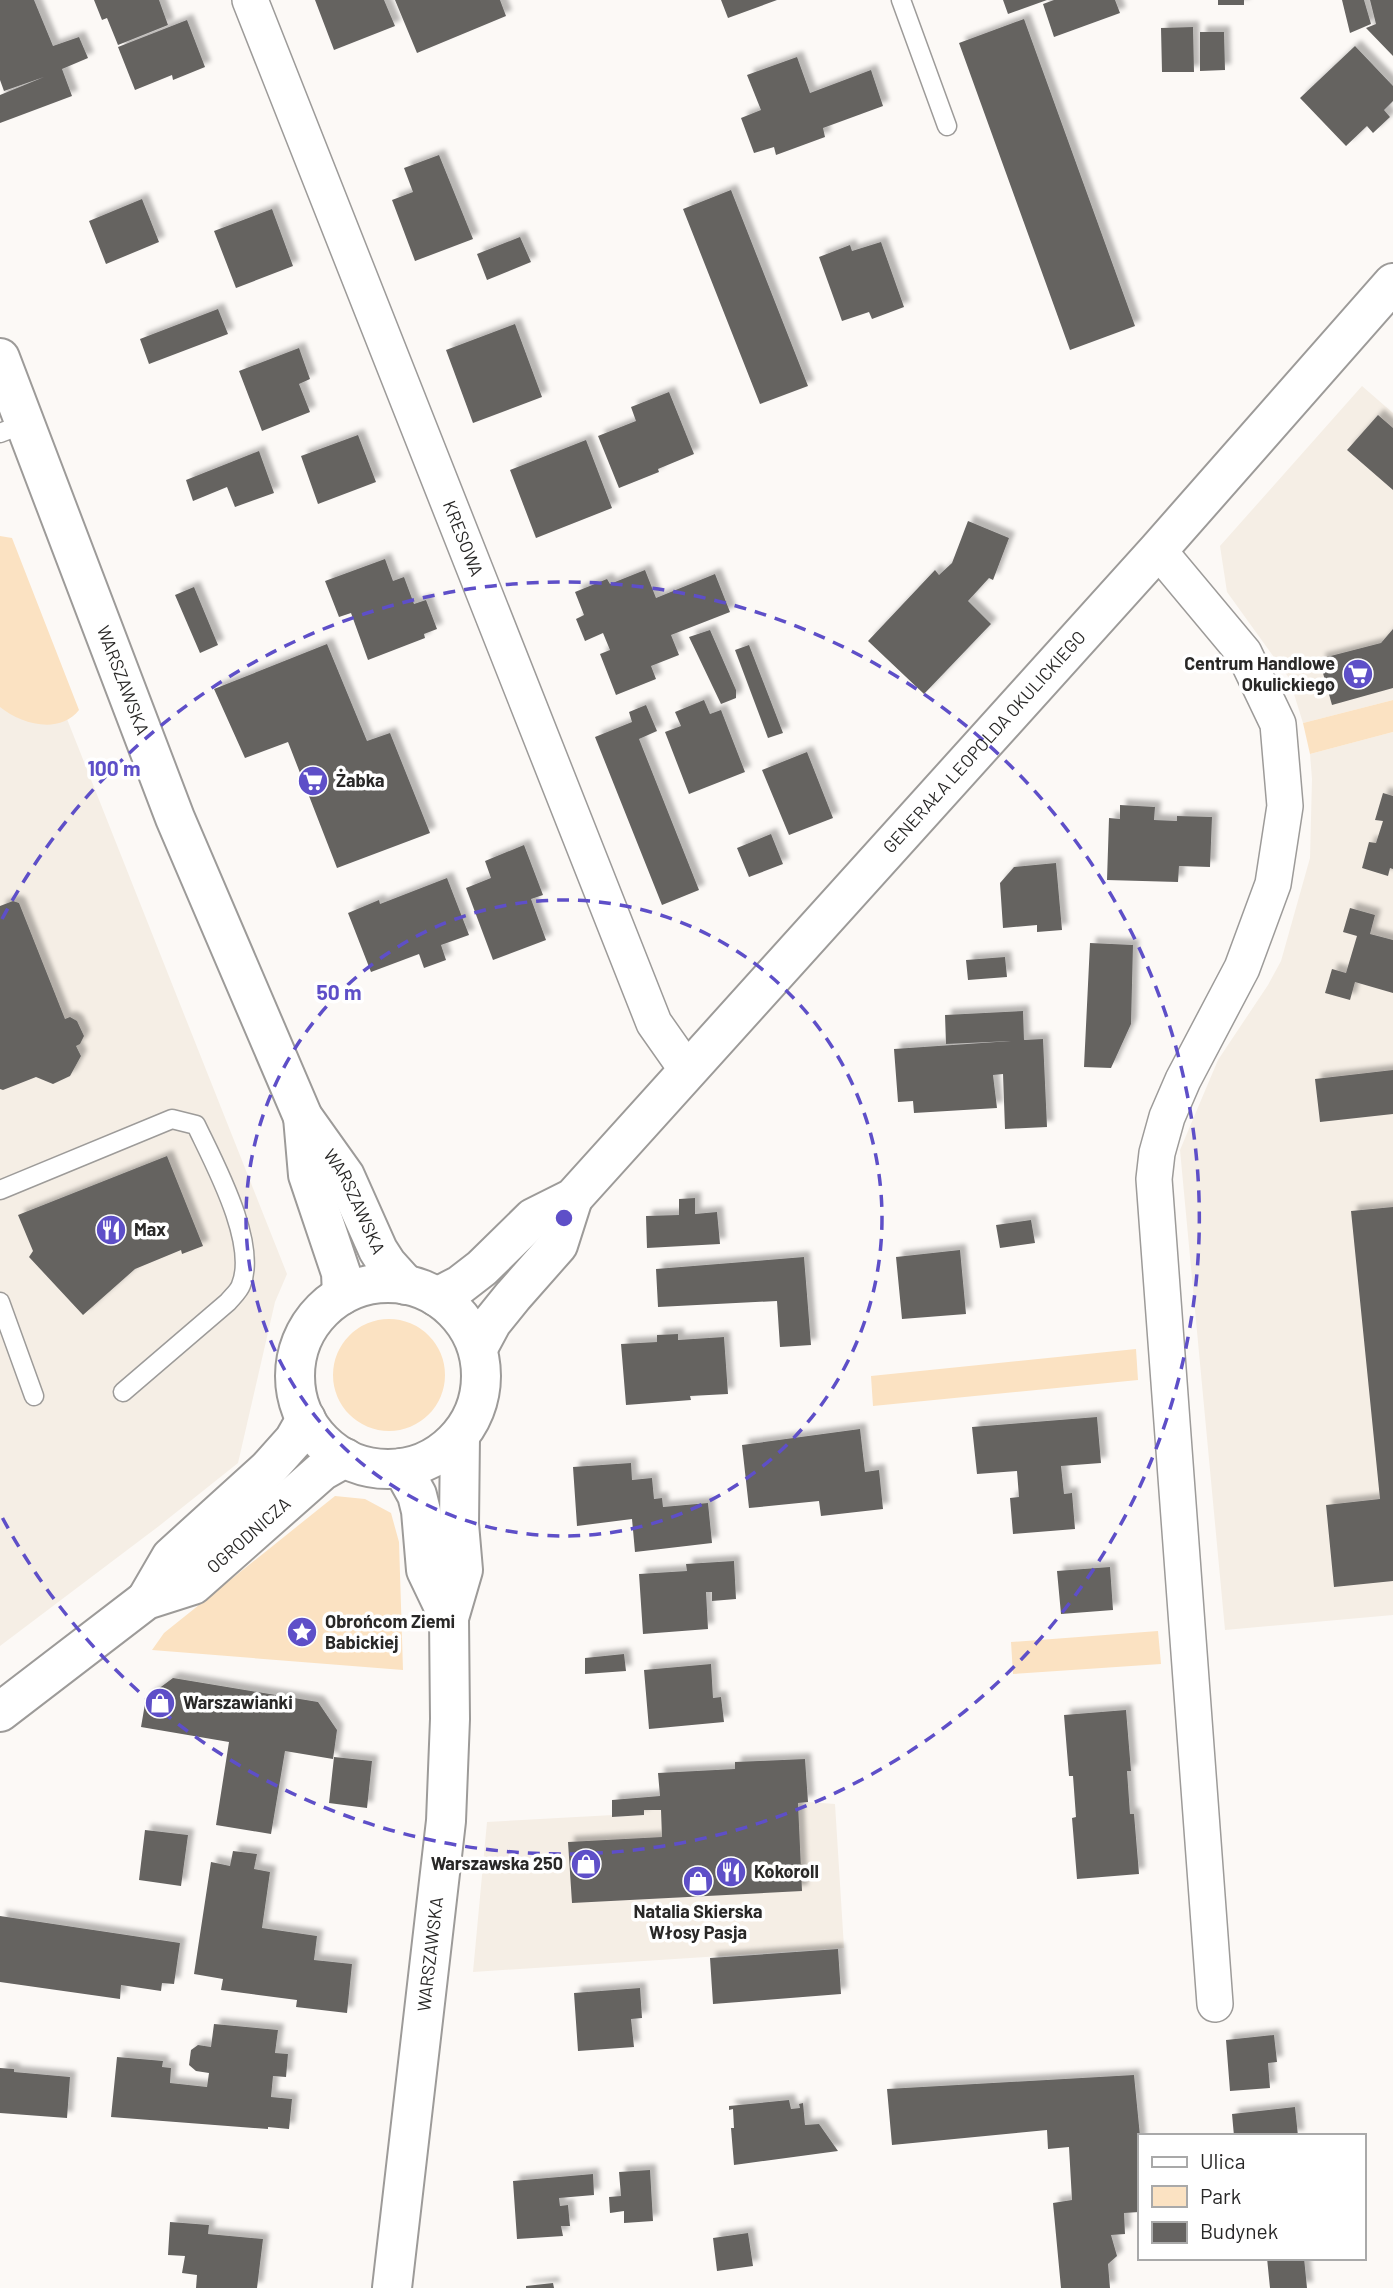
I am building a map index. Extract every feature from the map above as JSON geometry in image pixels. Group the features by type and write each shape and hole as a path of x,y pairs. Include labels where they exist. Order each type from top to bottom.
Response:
{"main road":[{"name":"GENERAŁA LEOPOLDA OKULICKIEGO","path":"422,1291 460,1285 482,1268 533,1218 573,1198 1158,550 1393,283"},
{"name":"WARSZAWSKA","path":"0,358 13,428 303,1117 345,1175 378,1250 387,1264 422,1291"},
{"name":"WARSZAWSKA","path":"303,1117 308,1175 341,1273 342,1295"},
{"name":"GENERAŁA LEOPOLDA OKULICKIEGO","path":"478,1348 499,1313 558,1245 573,1198"},
{"path":"373,1284 422,1291 462,1319 478,1348 481,1371 479,1394 472,1416 460,1436 443,1451 424,1462 402,1468 363,1466 329,1448 316,1435 306,1419 297,1397 295,1373 299,1350 308,1328 323,1310 342,1295 373,1284"},
{"name":"OGRODNICZA","path":"146,1600 171,1557 268,1469 294,1440 306,1419"},
{"name":"WARSZAWSKA","path":"392,2288 446,1821 450,1719 449,1618 463,1570 460,1436"},
{"name":"OGRODNICZA","path":"0,1712 146,1600 193,1585 322,1471 345,1458"},
{"name":"WARSZAWSKA","path":"402,1468 417,1495 421,1511 426,1570 449,1618"}],"street":[{"name":"KRESOWA","path":"250,0 654,1023 687,1070"},
{"path":"1158,550 1244,653 1278,724 1285,806 1273,884 1242,968 1183,1080 1167,1117 1157,1153 1154,1179 1215,2004"}],"lane":[{"path":"901,0 947,127"},
{"path":"0,1190 172,1119 196,1125 231,1200 245,1252 241,1286 228,1302 123,1392"},
{"path":"0,1302 34,1396"}],"shaded area":[{"path":"1362,386 1393,413 1393,700 1303,723 1289,678 1227,592 1220,546"},
{"path":"0,550 287,1274 275,1302 238,1463 0,1646"},
{"path":"1393,732 1393,1615 1225,1630 1180,1150 1218,1060 1281,961 1310,858 1310,754"},
{"path":"808,1802 835,1804 844,1948 473,1972 487,1822 613,1817 644,1815 644,1810"}],"green space":[{"path":"0,536 12,538 79,710 71,718 51,725 29,722 0,707"},
{"path":"1393,700 1393,732 1310,754 1303,723"},
{"path":"389,1319 410,1323 429,1335 441,1354 445,1375 441,1396 429,1415 410,1427 389,1431 368,1427 349,1415 337,1396 333,1375 337,1354 349,1335 368,1323"},
{"path":"1136,1349 1138,1380 873,1406 871,1376"},
{"path":"335,1496 365,1499 391,1513 399,1542 403,1670 152,1650 164,1633"},
{"path":"1158,1631 1161,1664 1013,1674 1011,1642"}],"building":[{"path":"0,0 34,0 53,46 79,37 88,58 62,69 72,96 0,123 0,95 44,77 4,91 0,80"},
{"path":"94,0 159,0 168,25 118,45 107,18 102,20"},
{"path":"315,0 384,0 395,26 334,50"},
{"path":"395,0 500,0 506,16 417,53"},
{"path":"721,0 777,0 728,18"},
{"path":"1003,0 1047,0 1008,14"},
{"path":"1054,0 1115,0 1120,13 1054,37 1043,4"},
{"path":"1218,0 1244,0 1244,5 1218,5"},
{"path":"1342,0 1364,0 1371,24 1350,33"},
{"path":"1370,0 1393,0 1393,56 1366,28 1376,24"},
{"path":"1024,19 1135,326 1070,350 959,43"},
{"path":"187,20 205,67 173,80 172,75 135,90 118,47"},
{"path":"1193,27 1194,72 1162,72 1161,28"},
{"path":"1200,32 1224,32 1225,70 1200,71"},
{"path":"1355,46 1393,86 1393,101 1384,110 1390,117 1373,133 1367,126 1346,146 1300,98"},
{"path":"797,57 810,93 871,70 883,106 823,128 825,137 776,155 774,147 754,153 741,118 761,110 747,75"},
{"path":"439,155 473,239 415,261 392,200 413,192 404,168"},
{"path":"731,190 808,386 760,404 683,209"},
{"path":"142,199 159,242 106,264 89,221"},
{"path":"272,209 293,266 236,288 214,231"},
{"path":"520,237 531,262 487,280 477,254"},
{"path":"881,242 904,307 872,319 869,312 842,321 819,257 850,245 852,251"},
{"path":"218,309 228,334 149,364 140,339"},
{"path":"515,324 542,397 473,423 446,350"},
{"path":"299,348 310,379 299,384 310,412 262,431 239,371"},
{"path":"669,392 694,454 619,488 598,436 636,421 631,407"},
{"path":"1378,415 1393,428 1393,490 1347,450"},
{"path":"358,435 376,482 318,504 301,456"},
{"path":"586,440 612,508 536,538 510,470"},
{"path":"259,451 274,493 235,507 227,487 193,501 186,480"},
{"path":"968,521 1009,538 993,580 989,578 968,601 991,624 924,694 868,641 935,570 939,575 952,563"},
{"path":"385,559 393,581 404,577 414,604 426,600 437,629 424,634 425,638 368,660 351,613 339,617 325,581"},
{"path":"645,570 656,598 715,574 730,612 671,635 679,655 651,666 656,679 616,695 600,654 610,650 603,633 585,641 576,619 584,615 575,592 607,579 610,584"},
{"path":"194,587 218,645 200,653 175,595"},
{"name":"Centrum Handlowe Okulickiego","path":"1393,629 1393,688 1332,705 1319,659 1381,643"},
{"path":"710,630 736,690 736,698 721,704 689,637"},
{"path":"327,644 367,741 390,733 430,833 337,868 288,742 245,758 214,689"},
{"path":"749,645 783,733 768,738 735,650"},
{"path":"704,700 710,714 721,710 745,772 689,794 665,732 681,726 675,712"},
{"path":"646,705 657,731 639,739 699,890 662,905 595,737 632,722 629,712"},
{"path":"807,752 833,818 789,835 762,770"},
{"path":"1383,793 1393,796 1393,869 1390,868 1388,876 1362,868 1369,842 1376,843 1383,821 1375,820"},
{"path":"1120,805 1155,807 1154,820 1177,821 1177,816 1212,817 1210,867 1179,866 1178,882 1107,880 1109,818 1120,819"},
{"path":"771,834 783,864 749,877 737,848"},
{"path":"524,845 543,895 531,899 546,940 493,960 466,888 491,878 485,861"},
{"path":"1056,863 1062,930 1037,932 1037,925 1003,928 1000,883 1014,867"},
{"path":"447,878 469,935 441,945 446,960 424,968 419,954 371,972 348,913 379,900 380,904"},
{"path":"13,901 19,903 65,1019 70,1017 77,1021 84,1036 76,1046 81,1056 70,1076 53,1084 36,1077 3,1090 0,1089 0,906"},
{"path":"1350,908 1375,915 1370,934 1393,940 1393,993 1355,982 1350,1000 1325,993 1332,969 1346,973 1357,936 1343,932"},
{"path":"1090,943 1133,945 1131,1024 1111,1068 1084,1067"},
{"path":"1005,957 1007,977 968,980 966,960"},
{"path":"1023,1011 1024,1040 1043,1039 1047,1127 1005,1129 1003,1074 993,1075 997,1108 914,1113 913,1101 898,1102 894,1049 1011,1041 946,1044 945,1015"},
{"path":"1393,1070 1393,1114 1320,1122 1315,1079"},
{"name":"Max","path":"167,1156 203,1246 182,1254 181,1250 135,1269 83,1315 29,1257 33,1251 18,1215"},
{"path":"695,1198 695,1214 717,1212 720,1244 647,1248 646,1216 679,1215 679,1199"},
{"path":"1393,1207 1393,1581 1334,1587 1326,1505 1380,1499 1351,1211"},
{"path":"1031,1220 1035,1243 1000,1248 996,1225"},
{"path":"960,1250 966,1314 902,1319 896,1257"},
{"path":"804,1257 811,1345 780,1347 777,1301 658,1307 656,1269"},
{"path":"678,1334 678,1340 724,1337 728,1394 626,1405 621,1344 657,1342 657,1335"},
{"path":"1097,1417 1101,1463 1061,1466 1064,1494 1072,1493 1075,1529 1013,1534 1010,1498 1019,1497 1017,1471 977,1474 972,1427"},
{"path":"860,1429 865,1472 879,1470 883,1509 821,1516 819,1501 749,1508 742,1445"},
{"path":"631,1463 632,1480 652,1478 654,1499 662,1498 663,1507 708,1503 712,1543 635,1552 632,1519 577,1526 573,1467"},
{"path":"734,1561 736,1599 712,1601 712,1592 706,1592 708,1629 643,1634 639,1574 687,1571 686,1564"},
{"path":"1110,1567 1113,1610 1061,1614 1057,1571"},
{"path":"624,1654 626,1671 585,1674 585,1658"},
{"path":"711,1664 713,1698 721,1697 724,1722 649,1729 644,1670"},
{"path":"173,1678 318,1702 337,1730 333,1759 285,1751 271,1834 216,1825 229,1742 141,1727 146,1698"},
{"path":"1126,1710 1131,1771 1127,1771 1130,1814 1134,1814 1139,1874 1077,1879 1072,1818 1076,1817 1073,1776 1069,1776 1064,1715"},
{"path":"334,1757 372,1761 367,1808 329,1803"},
{"path":"805,1759 808,1802 798,1803 802,1891 572,1903 568,1842 662,1837 661,1810 644,1810 644,1815 612,1817 612,1800 660,1796 658,1773 735,1769 735,1762"},
{"path":"145,1830 188,1835 181,1886 139,1880"},
{"path":"233,1851 257,1854 254,1869 270,1872 262,1928 317,1936 314,1960 352,1964 347,2013 296,2007 297,2000 221,1990 223,1979 194,1974 211,1862 230,1866"},
{"path":"0,1916 180,1943 174,1984 162,1983 161,1991 121,1985 120,1999 0,1982"},
{"path":"838,1949 841,1994 713,2004 710,1958"},
{"path":"640,1988 642,2018 631,2019 634,2047 578,2051 574,1993"},
{"path":"214,2024 278,2030 275,2053 288,2054 286,2077 273,2076 271,2097 292,2099 289,2129 111,2117 117,2057 163,2061 162,2067 171,2068 170,2083 207,2087 209,2073 196,2071 189,2065 191,2050 198,2045 211,2047"},
{"path":"1274,2035 1277,2062 1268,2063 1270,2088 1230,2091 1226,2040"},
{"path":"0,2068 14,2069 14,2072 70,2077 67,2118 0,2113"},
{"path":"1134,2075 1140,2134 1138,2212 1124,2213 1125,2234 1111,2235 1117,2256 1108,2264 1110,2288 1061,2288 1053,2203 1072,2200 1069,2147 1048,2149 1047,2130 892,2145 887,2089"},
{"path":"789,2100 791,2109 800,2108 799,2104 803,2103 805,2125 819,2124 838,2151 734,2165 731,2128 734,2128 733,2109 729,2110 729,2106"},
{"path":"1295,2107 1298,2134 1234,2134 1232,2114"},
{"path":"650,2170 653,2221 624,2223 624,2211 610,2213 609,2197 621,2196 619,2172"},
{"path":"593,2174 594,2195 559,2198 560,2206 568,2205 570,2226 561,2226 563,2236 517,2239 513,2181"},
{"path":"170,2222 209,2225 208,2234 263,2239 257,2288 196,2288 197,2275 182,2273 185,2256 168,2255"},
{"path":"748,2233 753,2266 717,2271 713,2238"},
{"path":"1267,2260 1304,2260 1307,2288 1270,2288"},
{"path":"553,2283 554,2288 526,2288 526,2286"}],"place":[{"name":"Centrum Handlowe Okulickiego","path":"1358,674"},
{"name":"Żabka","path":"313,781"},
{"name":"Max","path":"111,1230"},
{"name":"Obrońcom Ziemi Babickiej","path":"302,1632"},
{"name":"Warszawianki","path":"160,1703"},
{"name":"Warszawska 250","path":"586,1864"},
{"name":"Kokoroll","path":"731,1872"},
{"name":"Natalia Skierska Włosy Pasja","path":"698,1881"}]}
